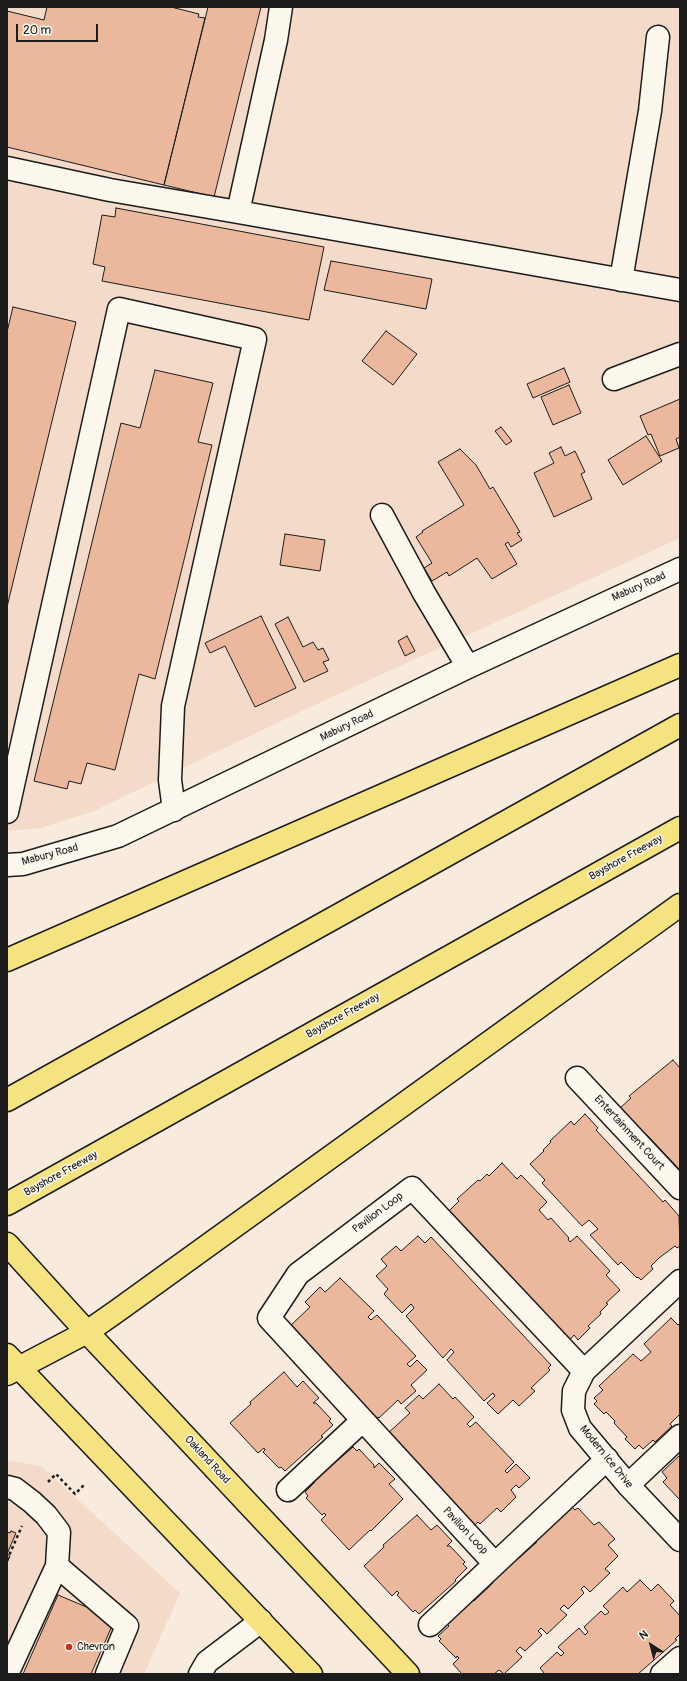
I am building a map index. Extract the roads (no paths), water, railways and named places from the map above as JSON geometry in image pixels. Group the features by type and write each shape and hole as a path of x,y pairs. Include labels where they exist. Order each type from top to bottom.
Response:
{"main road":[{"path":"7,960 680,665"},
{"path":"7,1100 680,725"},
{"name":"Bayshore Freeway","path":"7,1204 680,828"},
{"path":"311,1674 11,1365 87,1332 680,906"},
{"name":"Oakland Road","path":"7,1244 87,1332 408,1674"}],"street":[{"path":"238,212 276,40 281,7"},
{"path":"621,280 650,112 658,38"},
{"path":"7,168 110,190 680,290"},
{"path":"7,812 119,309 255,340 173,706 170,780 174,810"},
{"path":"614,379 680,354"},
{"path":"382,515 424,593 468,667"},
{"name":"Mabury Road","path":"7,865 23,864 118,836 468,667 680,569"},
{"name":"Entertainment Court","path":"577,1078 680,1188"},
{"name":"Pavilion Loop","path":"584,1371 412,1188 298,1274 269,1318 495,1564 607,1459"},
{"name":"Modern Ice Drive","path":"680,1281 584,1371 574,1391 573,1410 580,1428 628,1485 680,1540"},
{"path":"288,1490 362,1421"},
{"path":"628,1485 680,1436"},
{"path":"7,1487 15,1489 32,1502 46,1515 59,1532 57,1566 7,1674"},
{"path":"430,1625 495,1564"},
{"path":"57,1566 127,1626 107,1674"},
{"path":"200,1674 207,1662 261,1622"},
{"path":"662,1674 680,1658"}],"place":[{"name":"Chevron","path":"69,1647"}]}
